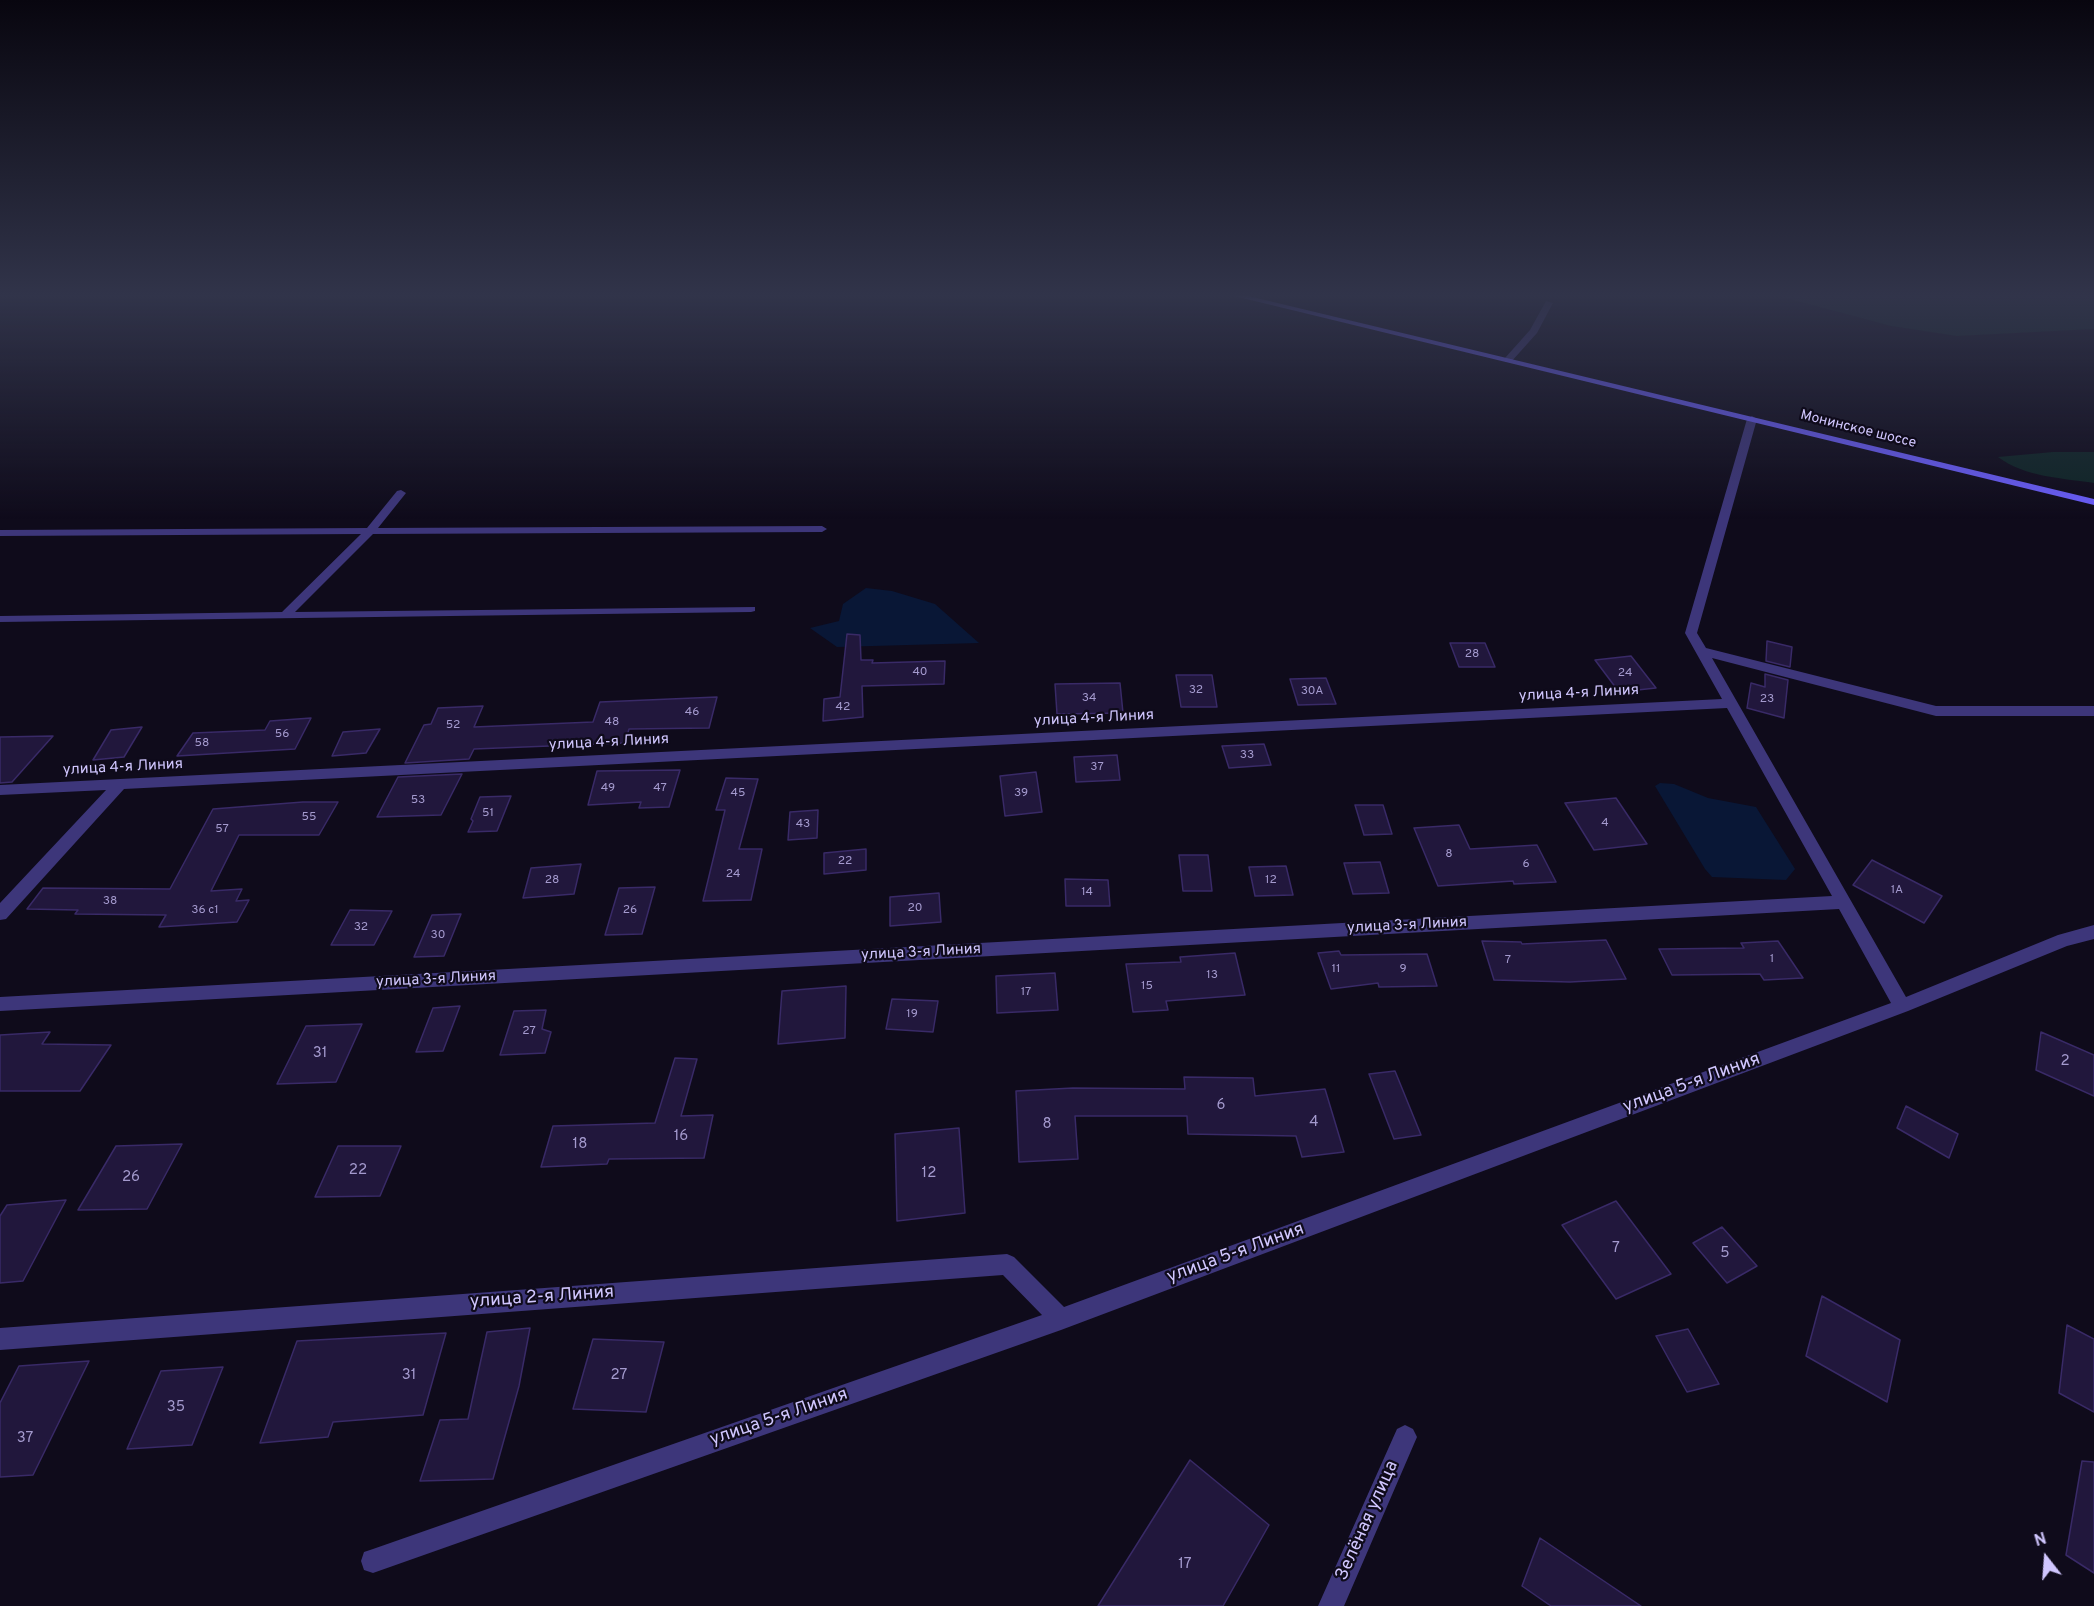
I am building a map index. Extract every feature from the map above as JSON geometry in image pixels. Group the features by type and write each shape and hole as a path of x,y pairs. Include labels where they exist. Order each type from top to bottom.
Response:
{"main road":[{"name":"Монинское шоссе","path":"1546,369 2094,502"}],"street":[{"path":"1752,418 1692,633 1902,1006"},
{"path":"1701,651 1936,711 2094,711"},
{"name":"улица 4-я Линия","path":"0,790 1731,703"},
{"path":"0,914 119,785"},
{"name":"улица 3-я Линия","path":"0,1004 1843,902"},
{"name":"улица 5-я Линия","path":"373,1561 1061,1319 1902,1006 2064,940 2094,932"},
{"name":"улица 2-я Линия","path":"0,1339 1006,1264 1061,1319"},
{"name":"Зелёная улица","path":"1331,1606 1405,1437"}],"lane":[{"path":"285,615 370,531 401,493"},
{"path":"0,533 822,529"},
{"path":"0,619 751,609"}],"green space":[{"path":"2053,452 2094,452 2094,483 2032,473 1998,457"}],"water":[{"path":"866,588 892,591 935,604 979,643 837,647 810,628 839,621 843,604"},
{"path":"1660,783 1674,784 1708,798 1756,807 1795,869 1786,880 1712,877 1655,786"}],"building":[{"path":"847,634 860,635 861,660 873,660 872,663 945,661 944,684 862,686 863,717 823,721 824,699 840,697"},
{"path":"1767,641 1792,647 1790,667 1766,661"},
{"path":"1450,643 1485,643 1495,667 1459,667"},
{"path":"1631,656 1656,688 1619,692 1595,660"},
{"path":"1765,674 1788,680 1784,718 1747,708 1751,683 1765,687"},
{"path":"1176,675 1212,675 1217,707 1181,707"},
{"path":"1326,678 1336,704 1298,705 1290,679"},
{"path":"1120,683 1123,713 1057,714 1055,684"},
{"path":"717,697 709,728 629,729 625,743 474,749 469,759 405,763 424,725 431,724 438,708 483,706 474,727 593,722 600,702"},
{"path":"311,718 295,749 177,756 193,733 265,730 270,721"},
{"path":"142,727 124,757 93,760 111,730"},
{"path":"380,729 366,753 332,756 343,732"},
{"path":"53,736 12,782 0,783 0,737"},
{"path":"1264,744 1271,765 1229,768 1222,746"},
{"path":"1117,755 1120,780 1076,782 1074,757"},
{"path":"680,770 669,807 639,808 641,802 588,805 597,771"},
{"path":"1036,772 1042,812 1005,816 1000,776"},
{"path":"462,774 441,815 377,817 398,777"},
{"path":"726,778 758,779 739,849 762,849 751,900 703,901 725,810 716,810"},
{"path":"511,796 497,831 468,832 480,797"},
{"path":"1616,798 1647,844 1594,850 1565,803"},
{"path":"303,802 338,802 319,835 239,835 211,891 242,889 236,901 249,900 237,922 159,927 166,915 75,914 78,910 27,909 43,888 170,889 213,809"},
{"path":"1355,805 1383,805 1392,834 1364,835"},
{"path":"818,810 817,838 788,840 790,812"},
{"path":"1459,825 1470,849 1537,845 1556,882 1514,884 1513,881 1438,886 1414,828"},
{"path":"866,849 866,870 824,874 824,853"},
{"path":"1179,855 1208,855 1212,891 1183,891"},
{"path":"1872,860 1942,896 1924,923 1853,885"},
{"path":"1380,862 1389,893 1353,894 1344,863"},
{"path":"581,864 574,894 523,898 531,868"},
{"path":"1286,866 1293,895 1255,896 1249,867"},
{"path":"1065,879 1108,880 1110,906 1066,906"},
{"path":"655,887 642,934 605,935 619,888"},
{"path":"939,893 941,922 890,926 890,897"},
{"path":"350,910 392,911 374,945 331,945"},
{"path":"461,914 444,956 414,957 432,915"},
{"path":"1606,940 1626,979 1570,982 1494,980 1482,941 1521,942 1522,944"},
{"path":"1778,941 1803,978 1764,980 1760,974 1672,975 1659,949 1744,948 1741,943"},
{"path":"1339,951 1341,955 1427,954 1437,986 1379,987 1378,983 1331,989 1318,953"},
{"path":"1235,953 1245,995 1166,1001 1168,1010 1133,1012 1126,964 1181,962 1180,957"},
{"path":"1055,973 1058,1010 997,1013 996,976"},
{"path":"846,986 845,1038 778,1044 782,991"},
{"path":"892,999 938,1001 933,1032 886,1029"},
{"path":"460,1006 443,1051 416,1052 433,1008"},
{"path":"546,1010 542,1029 551,1032 545,1053 500,1055 514,1011"},
{"path":"362,1024 336,1082 277,1084 306,1026"},
{"path":"50,1032 42,1044 111,1045 80,1091 0,1091 0,1035"},
{"path":"2041,1032 2094,1055 2094,1096 2036,1070"},
{"path":"675,1058 697,1059 681,1116 713,1115 704,1158 609,1159 607,1164 541,1167 553,1126 655,1123"},
{"path":"1395,1071 1421,1135 1394,1139 1369,1074"},
{"path":"1184,1077 1253,1078 1255,1096 1325,1089 1344,1152 1302,1157 1296,1136 1188,1134 1187,1116 1075,1116 1078,1159 1019,1162 1016,1091 1073,1088 1185,1089"},
{"path":"1906,1106 1958,1134 1949,1158 1897,1128"},
{"path":"959,1128 965,1213 897,1221 895,1134"},
{"path":"182,1144 147,1209 78,1210 116,1146"},
{"path":"338,1146 401,1146 380,1196 315,1197"},
{"path":"66,1200 23,1281 0,1283 0,1216 7,1205"},
{"path":"1616,1201 1671,1274 1616,1299 1562,1225"},
{"path":"1722,1227 1757,1266 1727,1283 1693,1243"},
{"path":"1822,1296 1900,1340 1887,1402 1806,1356"},
{"path":"2067,1325 2094,1339 2094,1412 2059,1393"},
{"path":"530,1328 519,1386 493,1479 420,1481 440,1420 468,1419 487,1332"},
{"path":"1688,1329 1719,1384 1687,1392 1656,1336"},
{"path":"446,1333 423,1415 333,1422 328,1437 260,1443 297,1341"},
{"path":"593,1339 664,1342 646,1412 573,1409"},
{"path":"89,1361 33,1475 0,1477 0,1403 19,1366"},
{"path":"223,1367 192,1445 127,1449 161,1371"},
{"path":"1190,1460 1269,1525 1223,1606 1098,1606"},
{"path":"2082,1461 2094,1462 2094,1573 2066,1555"},
{"path":"1540,1538 1641,1606 1551,1606 1522,1586"}]}
